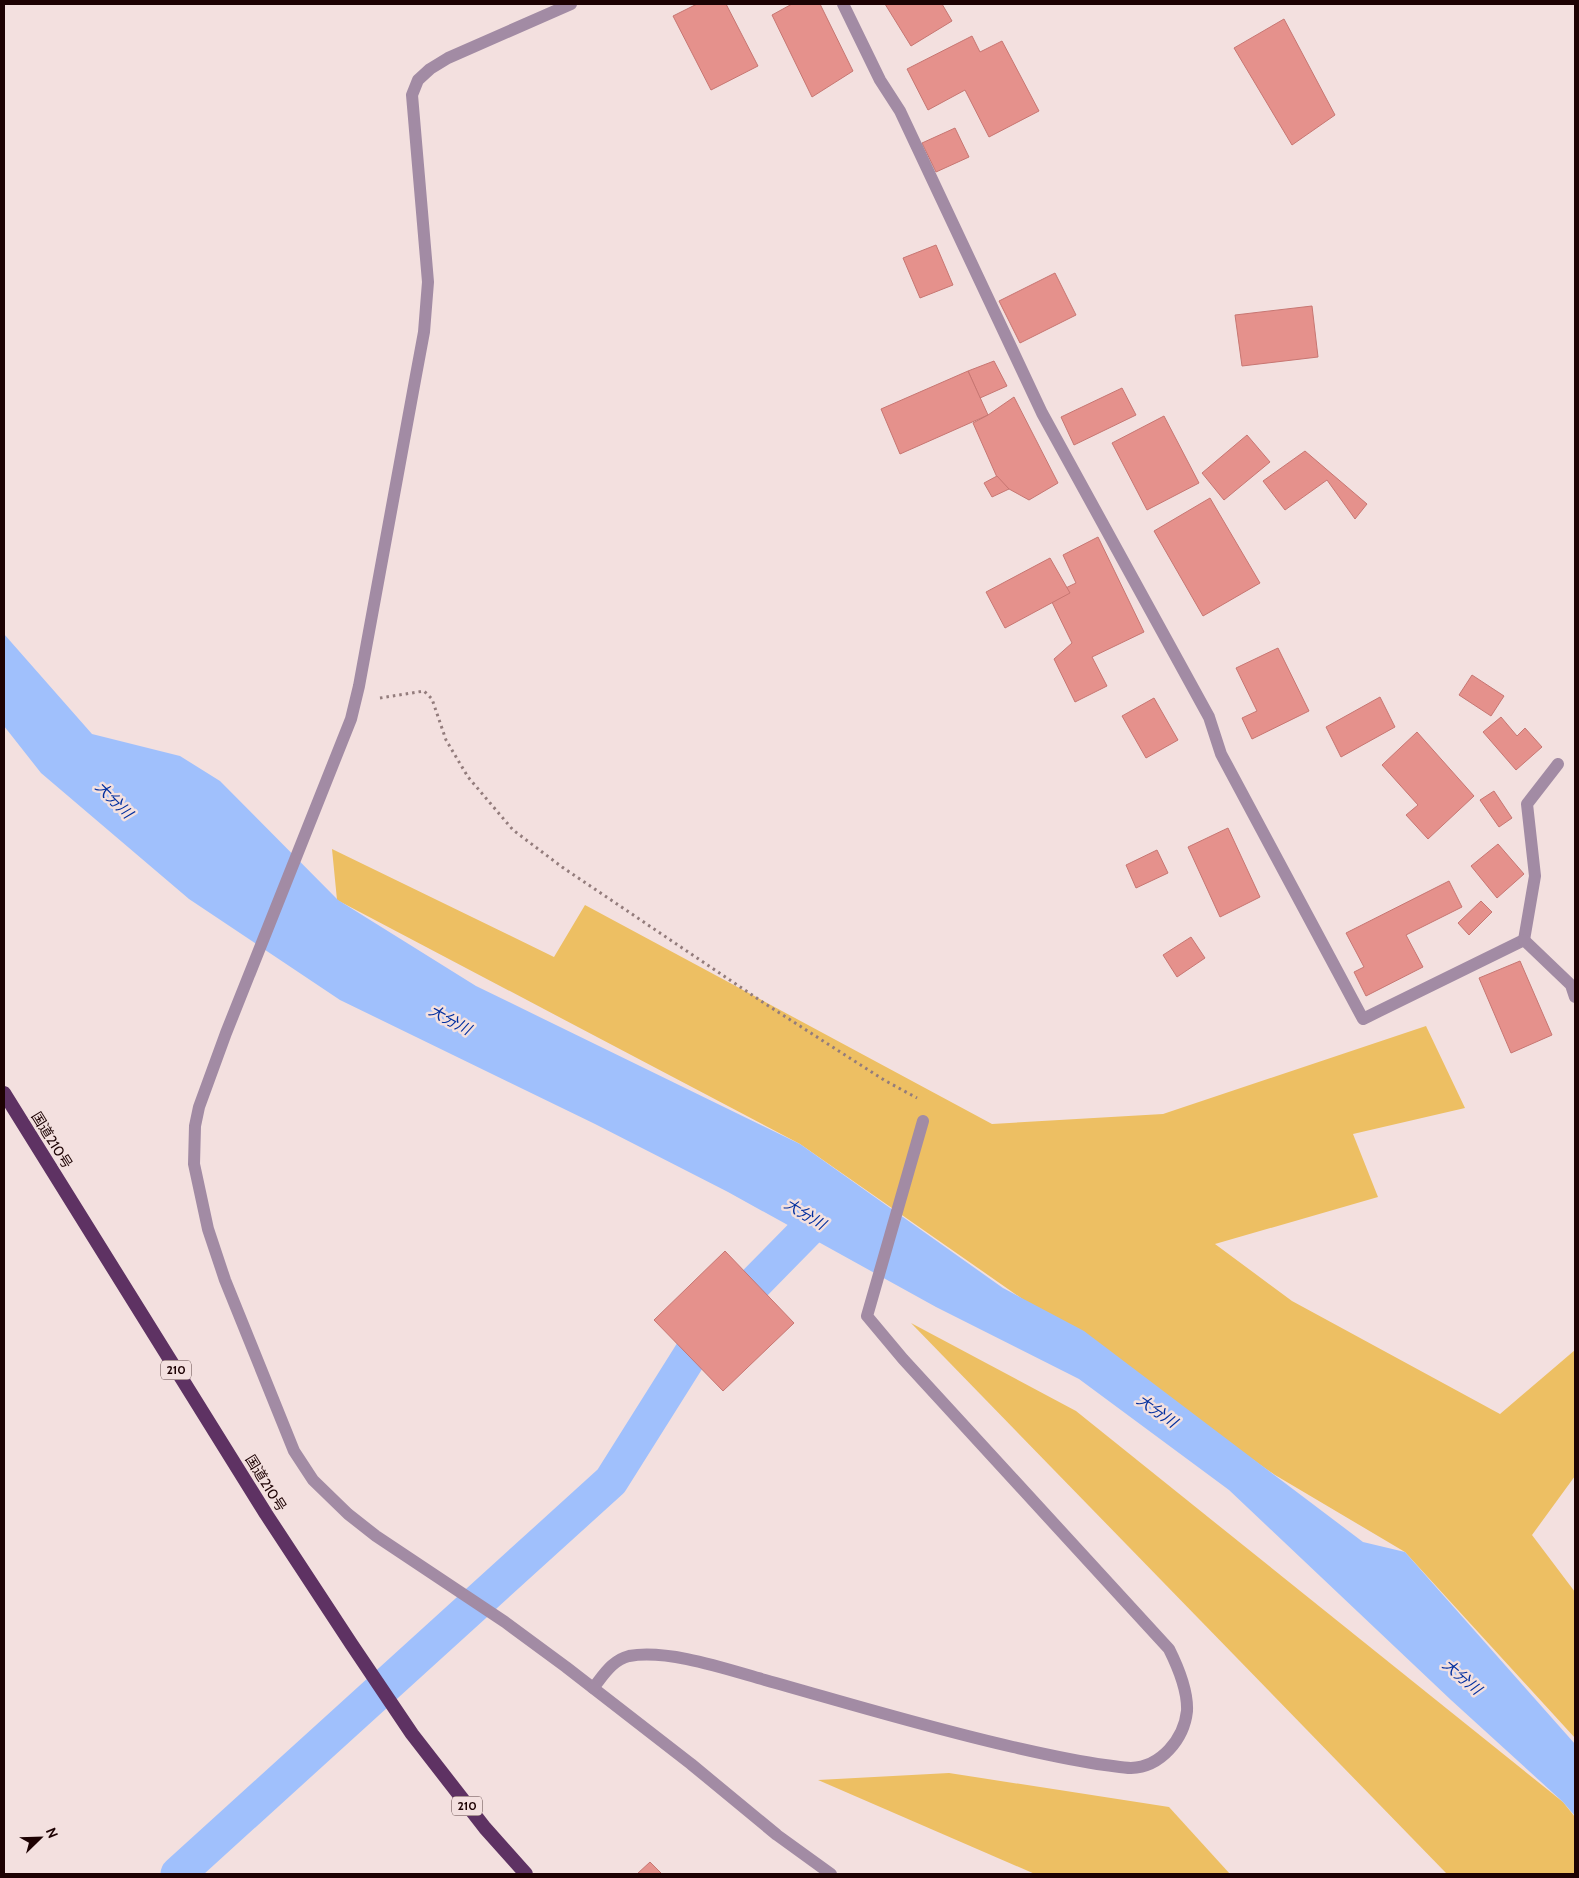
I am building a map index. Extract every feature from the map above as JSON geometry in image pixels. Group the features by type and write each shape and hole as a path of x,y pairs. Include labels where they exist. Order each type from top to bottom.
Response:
{"highway":[{"name":"国道210号","path":"4,1093 266,1514 352,1645 412,1734 479,1820 526,1874"}],"street":[{"path":"571,4 448,58 430,69 418,80 412,96 428,282 426,310 404,445 355,702 351,719 226,1033 199,1106 195,1126 194,1164 208,1229 225,1280 298,1458 313,1480 348,1514 376,1536 505,1622 691,1764 777,1835 831,1874"},
{"path":"843,4 880,80 900,111 1042,414 1209,717 1221,754 1363,1020 1524,940"},
{"path":"1524,940 1535,876 1527,804 1558,764"},
{"path":"1524,940 1571,985 1575,997"},
{"path":"593,1688 616,1661 628,1656 649,1655 664,1657 713,1666 922,1724 1074,1762 1132,1768 1149,1764 1166,1755 1180,1731 1187,1709 1179,1669 1169,1650 903,1359 867,1316 923,1121"}],"path":[{"path":"355,702 424,691 432,698 446,740 468,777 513,830 562,867 764,1003 884,1080 917,1098 923,1121"}],"shaded area":[{"path":"332,849 554,957 585,905 992,1124 1163,1114 1426,1026 1465,1108 1353,1134 1378,1197 1215,1244 1292,1301 1500,1414 1575,1350 1575,1476 1532,1535 1575,1592 1575,1738 1405,1552 1275,1475 800,1144 337,900"},
{"path":"911,1323 1076,1411 1563,1802 1575,1817 1575,1874 1447,1874"},
{"path":"949,1773 1169,1807 1230,1874 1035,1874 818,1780"}],"water":[{"name":"大分川","path":"4,634 92,734 180,756 220,781 338,900 476,986 800,1144 1003,1288 1084,1331 1363,1542 1405,1552 1575,1744 1575,1816 1563,1802 1451,1700 1229,1490 1079,1379 936,1307 728,1192 595,1124 340,1000 189,899 41,773 4,726"}],"building":[{"path":"697,4 726,4 758,66 711,90 673,16"},
{"path":"792,4 820,4 853,71 812,97 772,15"},
{"path":"885,4 942,4 952,21 911,46"},
{"path":"1284,19 1335,115 1292,145 1234,48"},
{"path":"972,36 980,52 1002,41 1039,111 989,137 965,90 928,110 907,69"},
{"path":"955,128 969,157 936,172 922,143"},
{"path":"936,245 953,285 920,298 903,258"},
{"path":"1055,273 1076,315 1020,343 999,301"},
{"path":"1312,306 1318,357 1242,366 1235,315"},
{"path":"994,361 1007,386 980,398 968,371"},
{"path":"968,371 988,415 900,454 881,409"},
{"path":"1122,388 1136,415 1074,445 1061,417"},
{"path":"1014,397 1058,483 1029,500 1000,484 973,423"},
{"path":"1164,416 1199,483 1147,510 1112,443"},
{"path":"1247,435 1270,462 1224,500 1202,473"},
{"path":"1305,451 1367,504 1355,519 1327,480 1285,510 1263,481"},
{"path":"997,476 1009,489 992,497 984,483"},
{"path":"1210,498 1260,583 1203,616 1154,531"},
{"path":"1098,537 1144,632 1092,657 1107,686 1075,702 1054,659 1072,643 1049,596 1076,583 1063,555"},
{"path":"1050,558 1070,593 1005,628 986,592"},
{"path":"1278,648 1309,711 1252,739 1242,718 1257,711 1236,668"},
{"path":"1472,675 1504,696 1491,716 1459,695"},
{"path":"1380,697 1395,727 1341,757 1326,727"},
{"path":"1154,698 1178,740 1146,758 1122,716"},
{"path":"1501,717 1517,736 1525,728 1542,747 1516,770 1483,732"},
{"path":"1417,732 1474,796 1428,839 1406,815 1418,805 1382,765"},
{"path":"1494,791 1512,818 1499,827 1480,800"},
{"path":"1228,828 1260,897 1220,917 1188,847"},
{"path":"1498,844 1524,874 1497,898 1471,866"},
{"path":"1157,850 1168,873 1136,888 1126,865"},
{"path":"1449,881 1462,907 1406,935 1423,967 1366,996 1354,972 1364,967 1346,933"},
{"path":"1481,901 1492,912 1469,935 1458,923"},
{"path":"1191,937 1205,958 1177,977 1163,955"},
{"path":"1520,961 1552,1035 1511,1053 1479,978"},
{"path":"725,1251 794,1323 723,1391 654,1320"},
{"path":"650,1862 662,1874 637,1874"}],"waterway":[{"name":"大分川","path":"178,1874 611,1481 701,1338 816,1221"}]}
